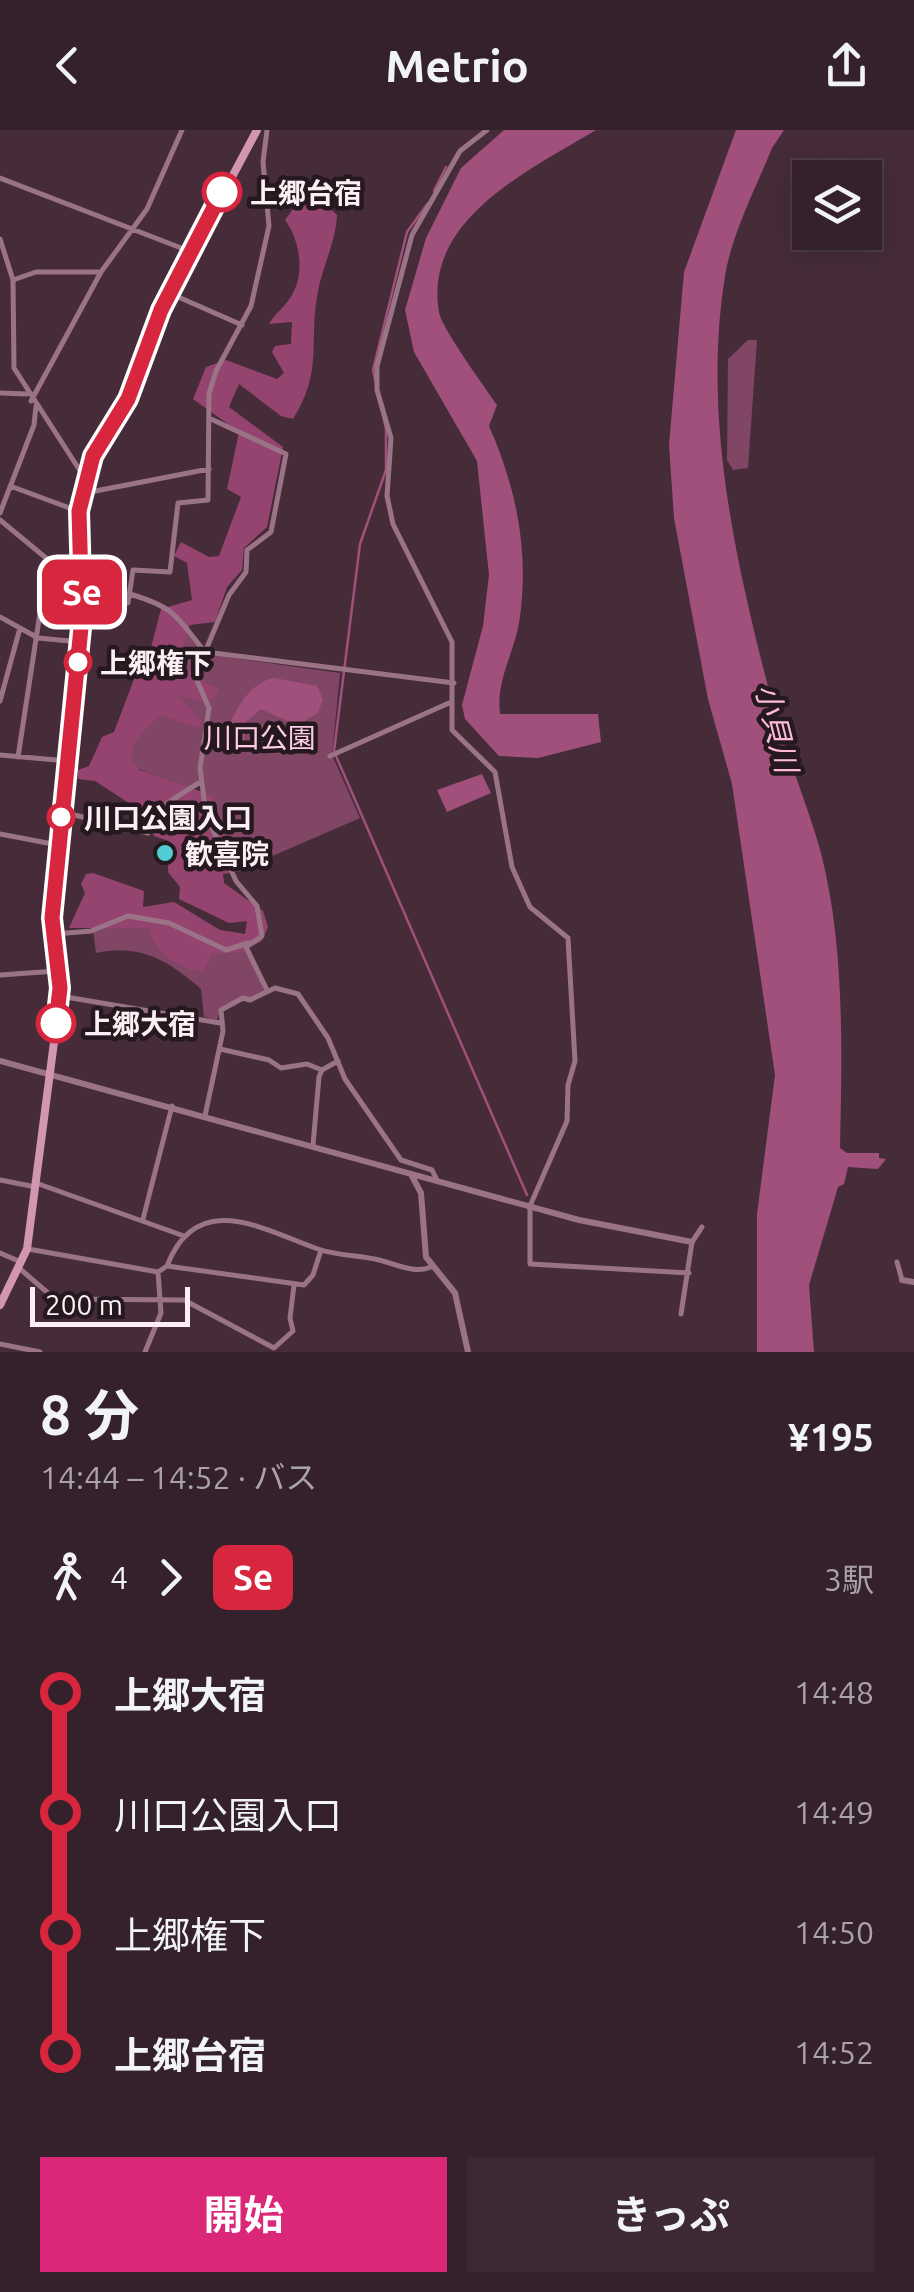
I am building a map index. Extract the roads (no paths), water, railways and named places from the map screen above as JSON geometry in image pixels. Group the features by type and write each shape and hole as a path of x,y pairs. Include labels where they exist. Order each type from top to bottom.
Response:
{"main road":[{"path":"0,1305 27,1249 60,996 52,934 80,642 79,511 98,448 128,399 168,293 257,130"}],"street":[{"path":"18,757 38,638 46,558 0,516 34,425 31,400 101,272 160,186 182,130"},
{"path":"82,599 128,603 133,570 170,572 178,503 208,500 209,394 216,371 251,306 269,226 263,162 267,130"},
{"path":"486,130 460,152 412,236 378,366 377,390 391,438 387,496 393,524 452,642 452,730 495,772 512,867 530,907 568,938 576,1061 568,1086 567,1121 530,1206 530,1264 689,1273"},
{"path":"0,178 189,252"},
{"path":"0,239 13,280 10,346 14,368 31,400 86,480"},
{"path":"0,268 6,261"},
{"path":"13,280 36,272 101,272"},
{"path":"168,293 242,325"},
{"path":"0,394 31,400"},
{"path":"52,934 91,931 128,916 169,923 226,950 262,936 256,906 232,874 206,814 201,782 209,708 194,674 230,596 246,572 247,550 271,532 286,454 211,418"},
{"path":"83,493 210,469"},
{"path":"10,486 79,511"},
{"path":"130,594 163,603 174,611 204,652 454,683"},
{"path":"0,617 38,638 80,642"},
{"path":"0,701 20,628"},
{"path":"330,756 449,703"},
{"path":"0,755 68,762"},
{"path":"62,812 144,831 169,800 201,782"},
{"path":"0,834 58,845"},
{"path":"248,943 246,947 267,990"},
{"path":"0,975 58,971"},
{"path":"205,1116 226,1006 243,998 258,998 267,990 284,989 306,1001 344,1079 401,1160 432,1170 437,1180"},
{"path":"60,996 220,1022"},
{"path":"220,1049 269,1060 281,1068 307,1064 322,1070"},
{"path":"0,1060 627,1232 692,1242"},
{"path":"322,1070 338,1061"},
{"path":"313,1145 322,1070"},
{"path":"143,1219 172,1106"},
{"path":"407,1172 422,1193 423,1244 431,1267 455,1293 468,1352"},
{"path":"0,1180 36,1185 184,1236"},
{"path":"27,1249 158,1272 168,1266 184,1236 211,1221 246,1220 320,1250 412,1270 431,1267"},
{"path":"681,1314 692,1242 702,1227"},
{"path":"168,1266 294,1285 310,1282 320,1250"},
{"path":"0,1253 20,1265 56,1299 184,1300 274,1348 294,1331 290,1318 294,1285"},
{"path":"896,1262 902,1280 914,1282"},
{"path":"145,1352 161,1313 158,1272"},
{"path":"0,1344 40,1352"}],"water":[{"path":"504,130 596,130 488,200 465,223 448,249 439,279 442,320 497,405 489,426 507,474 519,523 522,598 500,690 500,714 598,714 601,742 538,758 499,756 465,719 462,705 483,626 489,575 477,461 414,352 405,310 426,238 461,168"},
{"name":"小貝川","path":"736,130 784,130 772,148 745,211 725,276 718,383 726,490 746,597 772,702 829,889 840,1000 840,1148 847,1153 879,1153 879,1158 886,1159 878,1169 848,1167 844,1184 838,1187 809,1285 814,1352 757,1352 757,1214 775,1075 732,784 708,699 674,518 669,445 684,272"},
{"path":"274,678 317,686 323,699 318,713 297,725 261,709 246,722 244,741 231,742 227,733 244,699 258,685"},
{"path":"482,774 491,793 447,812 437,790"}],"waterway":[{"path":"434,191 446,167"},
{"path":"334,751 360,544 386,470 386,429 373,370 407,232 428,203"},
{"path":"336,756 527,1195"}],"place":[{"name":"上郷台宿","path":"222,192"},
{"name":"上郷権下","path":"78,662"},
{"name":"川口公園入口","path":"61,817"},
{"name":"歓喜院","path":"165,853"},
{"name":"上郷大宿","path":"56,1023"}],"park label":[{"name":"川口公園","path":"260,737"}]}
